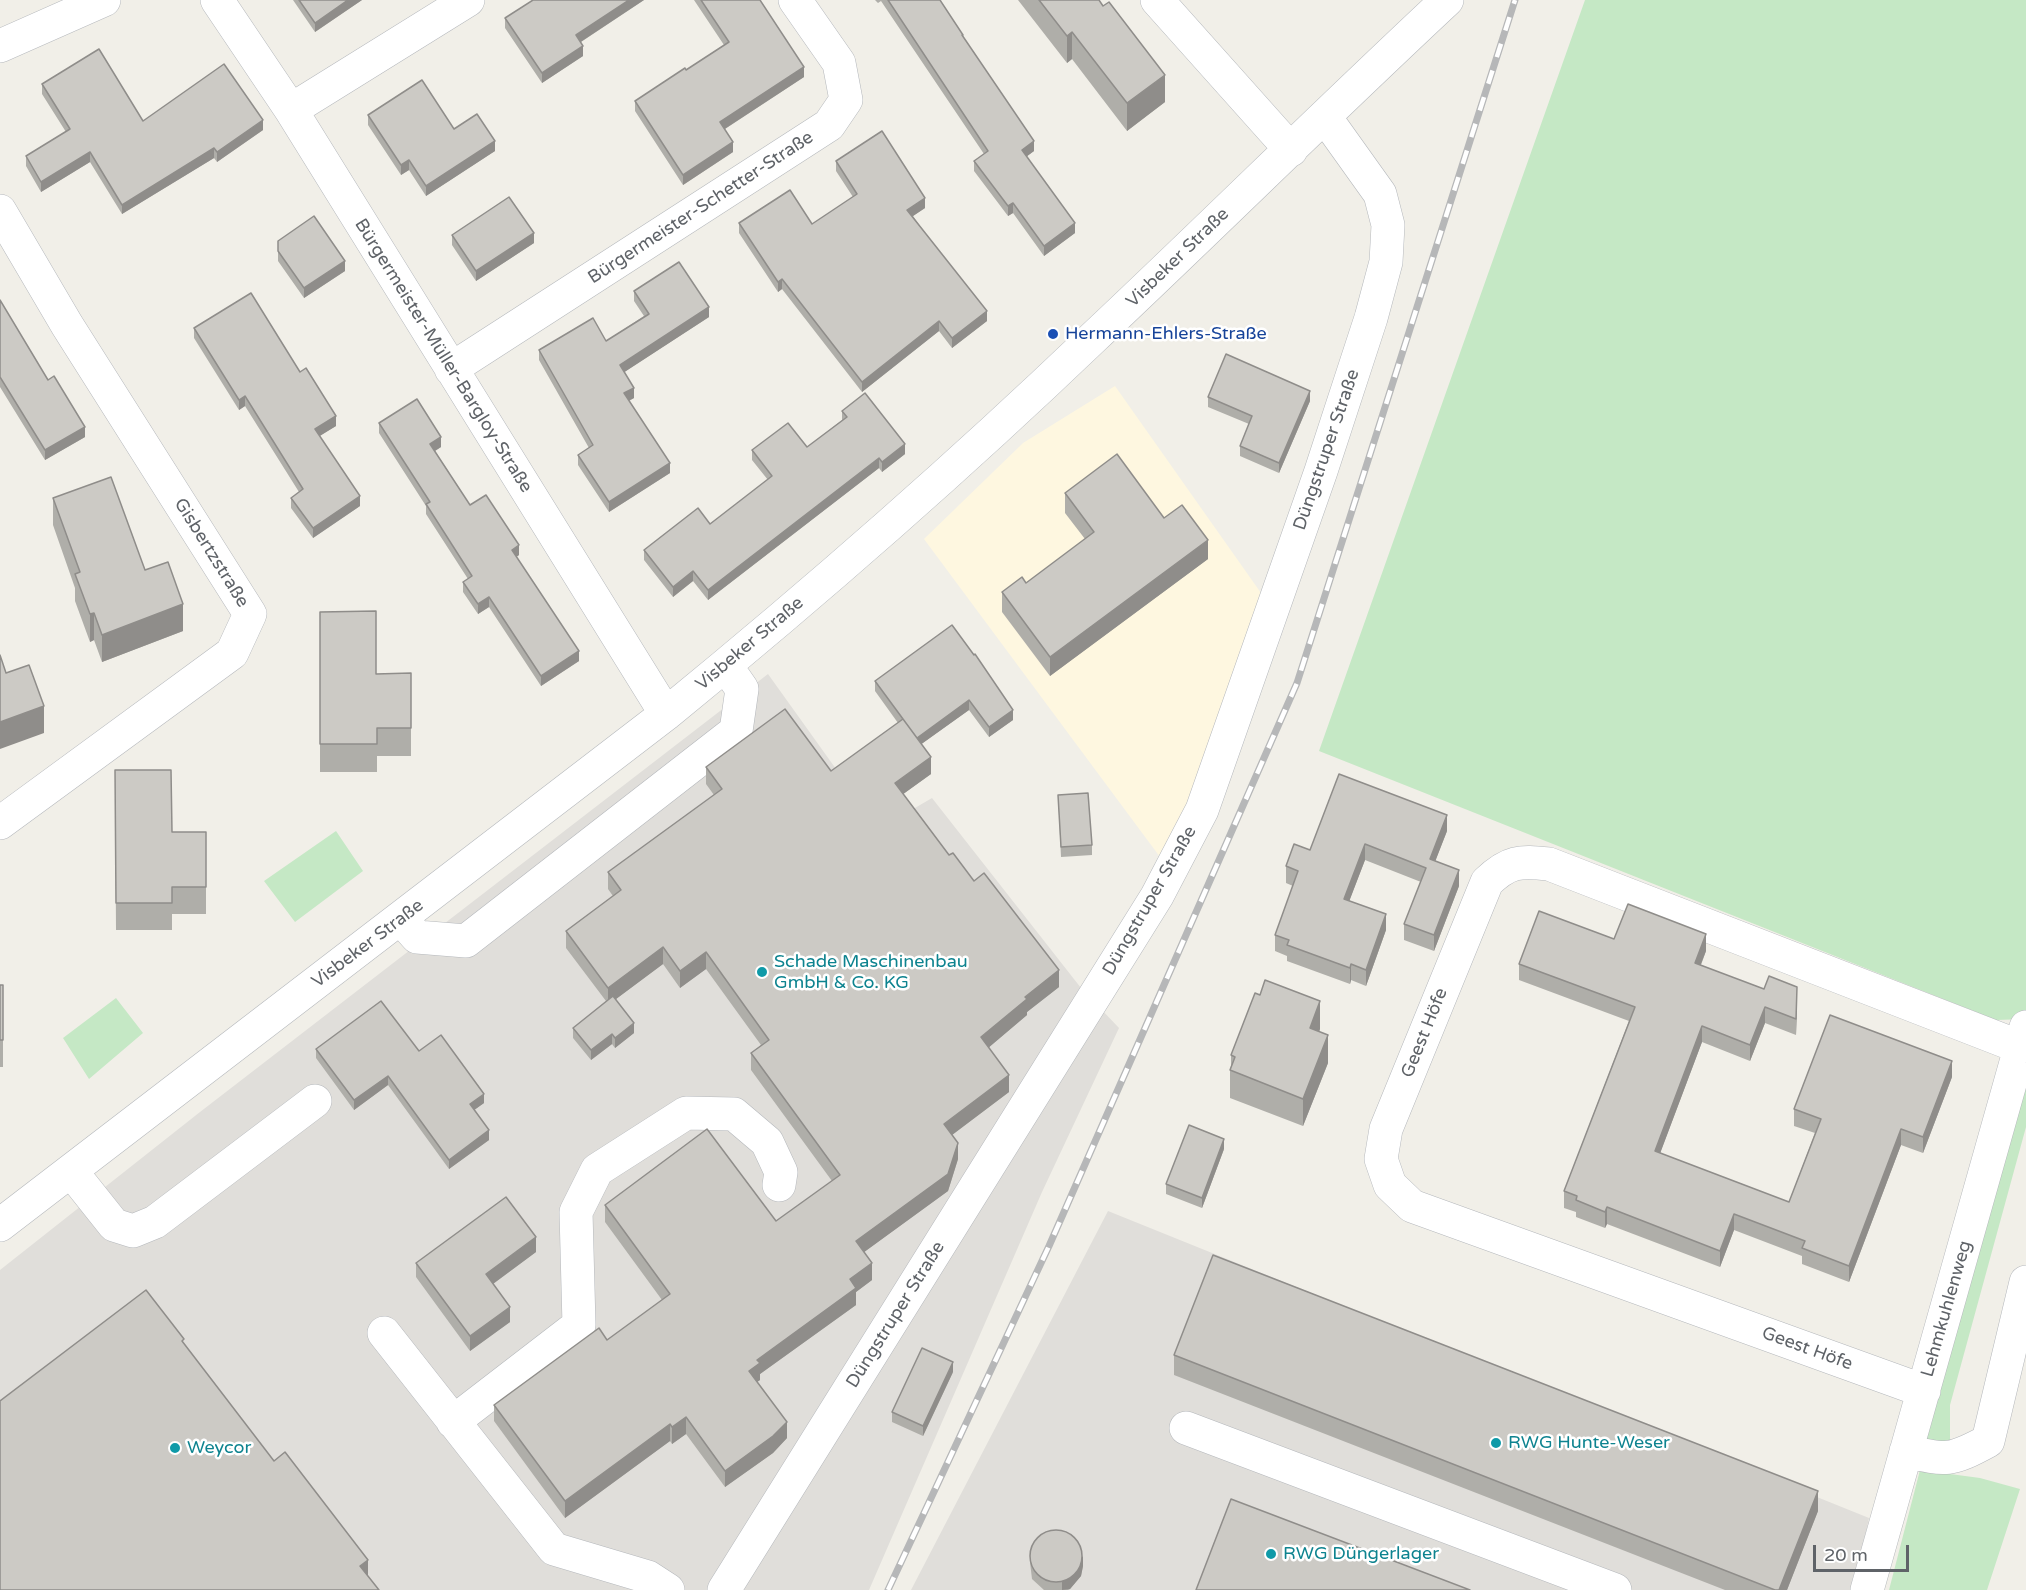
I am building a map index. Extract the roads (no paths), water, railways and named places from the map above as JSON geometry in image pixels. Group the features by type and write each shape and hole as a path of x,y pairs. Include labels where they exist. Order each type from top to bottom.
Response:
{"street":[{"path":"0,46 104,0"},
{"name":"Bürgermeister-Müller-Bargloy-Straße","path":"217,0 291,110 666,714"},
{"path":"291,110 468,0"},
{"name":"Bürgermeister-Schetter-Straße","path":"451,369 828,125 846,100 839,63 795,0"},
{"path":"1157,0 1291,150"},
{"name":"Visbeker Straße","path":"0,1225 401,919 726,666 885,529 1091,341 1325,117 1429,6"},
{"name":"Düngstruper Straße","path":"724,1590 1157,896 1202,810 1322,471 1371,318 1386,262 1388,225 1380,194 1325,117"},
{"name":"Gisbertzstraße","path":"0,211 67,325 250,614 232,653 0,822"},
{"path":"401,919 417,937 466,941 736,731 742,689 726,666"},
{"name":"Geest Höfe","path":"1924,1391 1412,1206 1390,1185 1381,1159 1386,1129 1487,882 1503,867 1527,862 1549,864 2024,1033"},
{"name":"Lehmkuhlenweg","path":"1868,1590 2024,1033"},
{"path":"71,1171 114,1225 134,1231 155,1222 315,1101"},
{"path":"453,1422 579,1326 576,1212 597,1170 686,1113 734,1114 767,1142 781,1172 779,1185"},
{"path":"1906,1451 1937,1459 1960,1456 1988,1441 2026,1282"},
{"path":"384,1333 554,1549 648,1577 668,1590"},
{"path":"1186,1428 1615,1590"}],"railway":[{"path":"888,1590 1049,1246 1297,683 1515,0"}],"place":[{"name":"Hermann-Ehlers-Straße","path":"1053,334"},
{"name":"Schade Maschinenbau GmbH & Co. KG","path":"762,972"},
{"name":"RWG Hunte-Weser","path":"1496,1443"},
{"name":"Weycor","path":"175,1448"},
{"name":"RWG Düngerlager","path":"1271,1554"}]}
